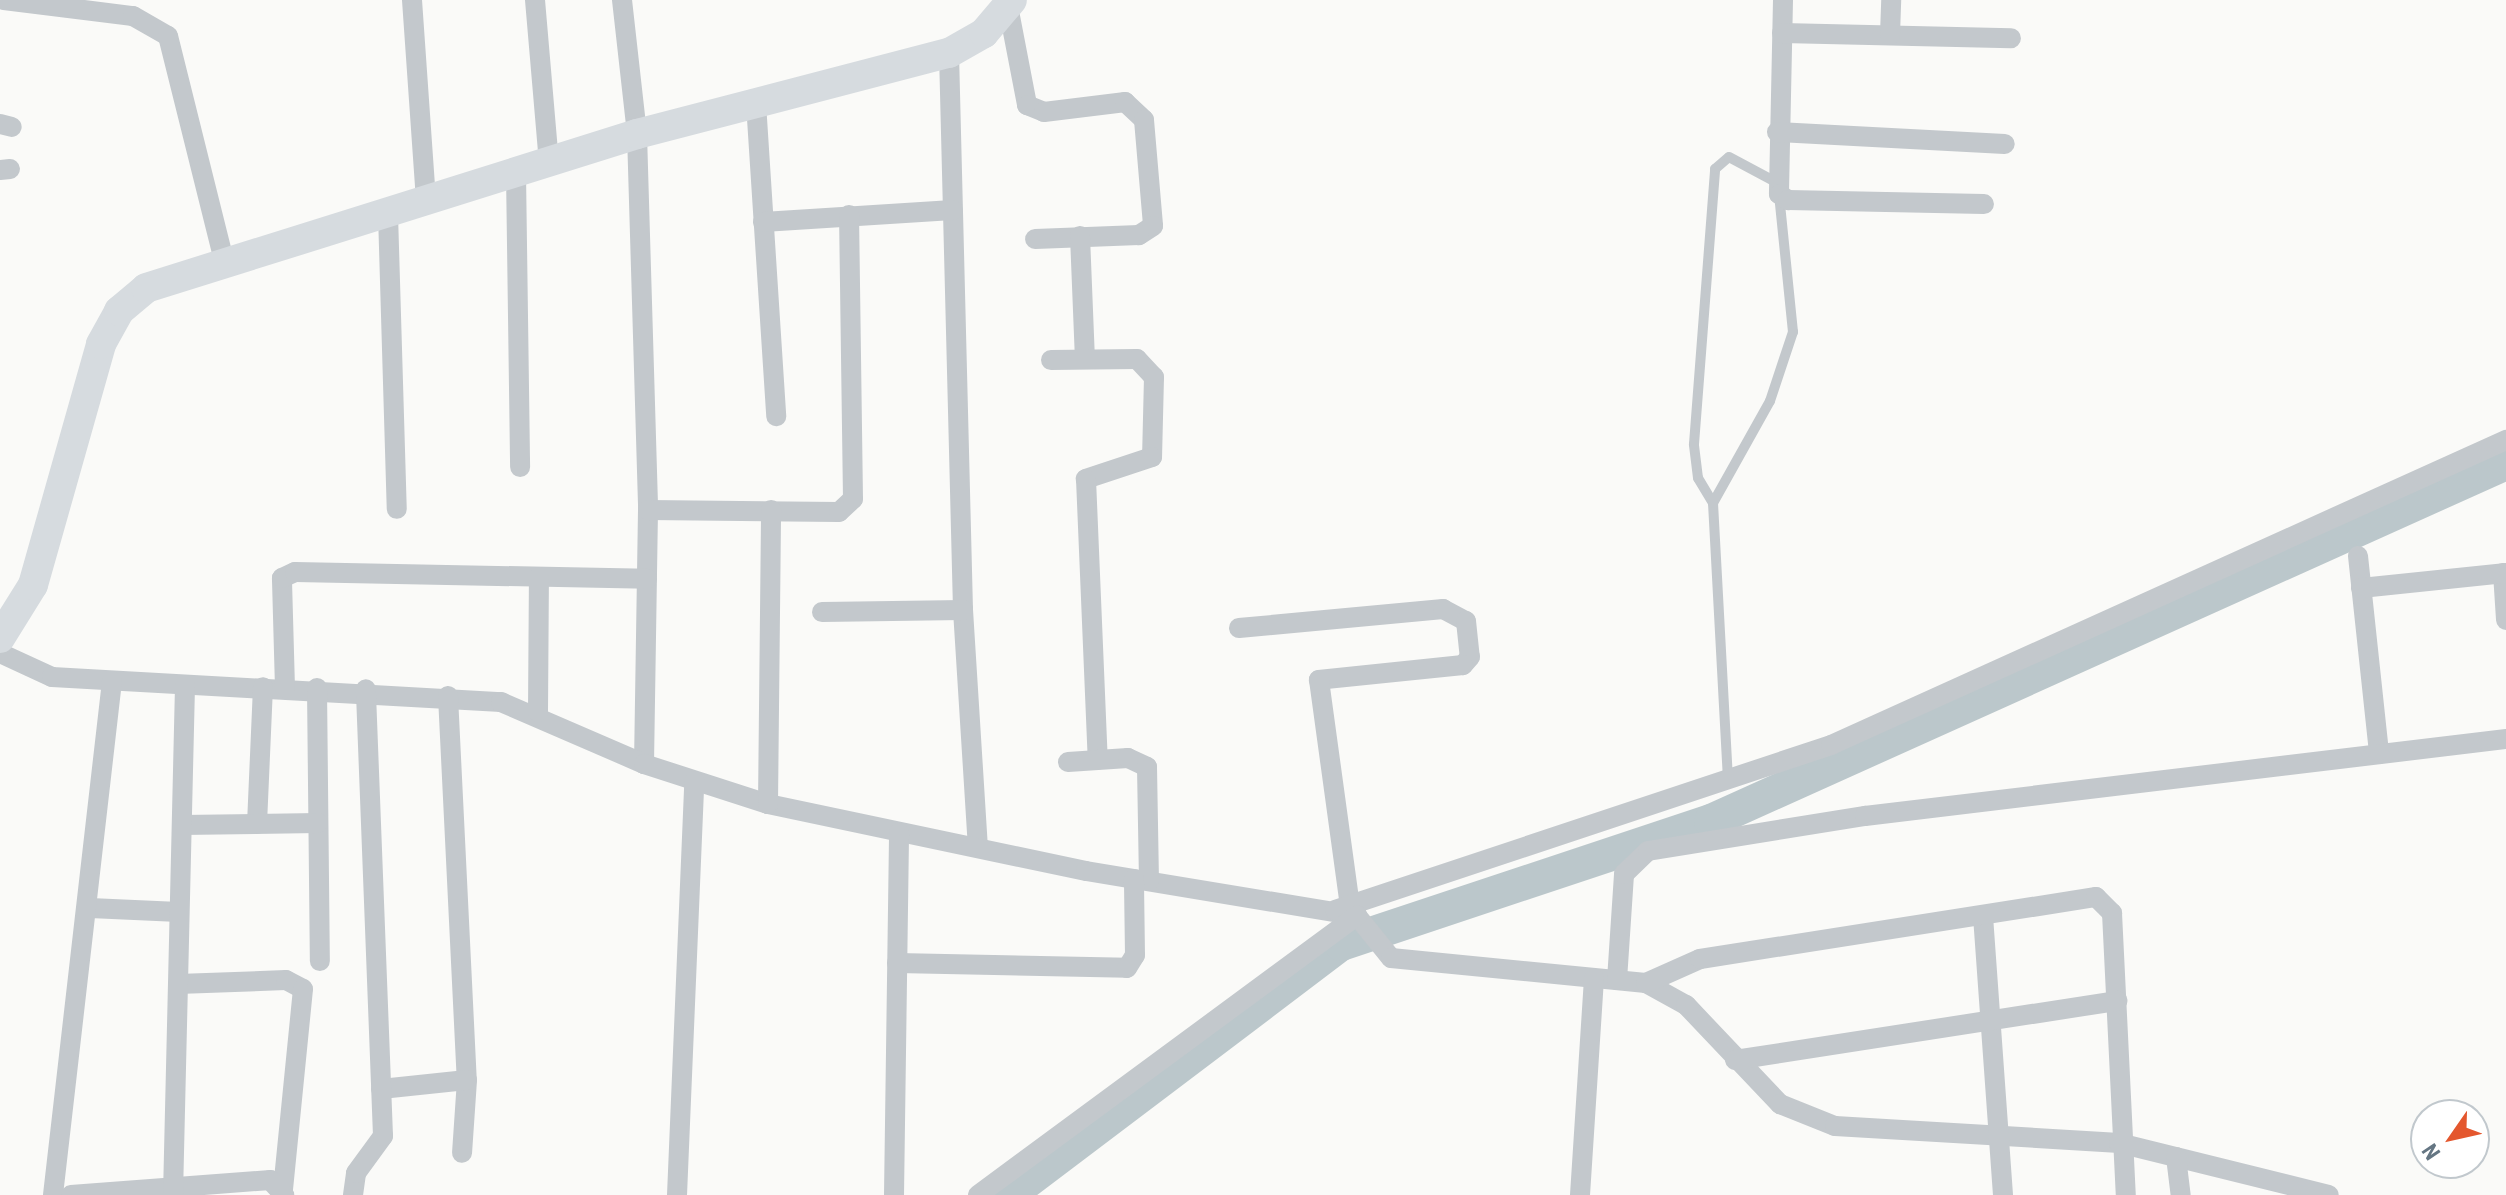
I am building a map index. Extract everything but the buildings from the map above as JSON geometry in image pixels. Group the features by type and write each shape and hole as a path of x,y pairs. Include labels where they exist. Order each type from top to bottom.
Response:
{"main road":[{"path":"0,638 33,585 80,413 119,311 146,288 224,260 388,214 637,134 949,53 984,33 1010,3"}],"street":[{"path":"4,0 133,16 168,36 224,260"},
{"path":"412,0 426,202"},
{"path":"535,0 549,162"},
{"path":"622,0 637,134 648,510 644,764"},
{"path":"1783,0 1777,187 1788,200 1984,204"},
{"path":"1890,35 1891,0"},
{"path":"1010,3 1021,87 1034,111 1125,102 1140,110 1153,226 1139,235 1035,239"},
{"path":"1782,33 2011,38"},
{"path":"949,53 963,610 978,848"},
{"path":"756,103 776,416"},
{"path":"1777,132 2005,144"},
{"path":"516,173 520,467"},
{"path":"763,222 953,210"},
{"path":"388,214 397,509"},
{"path":"648,510 839,512 853,499 849,215"},
{"path":"1080,236 1085,358"},
{"path":"1051,360 1137,359 1154,377 1152,457 1086,479 1098,760"},
{"path":"978,1195 1355,920 1728,780 1831,745 2506,440"},
{"path":"768,804 771,510"},
{"path":"2358,556 2379,754"},
{"path":"285,688 281,588 282,578 295,572 647,579"},
{"path":"2361,588 2504,573 2506,620"},
{"path":"538,712 539,577"},
{"path":"1239,628 1443,609 1466,621 1470,657 1454,669 1319,680 1355,920 1391,958 1646,983 1686,1005 1780,1104 1835,1126 2119,1143 2329,1195"},
{"path":"822,612 963,610"},
{"path":"0,653 52,677 185,685 366,689 448,696 538,712 644,764 768,804 899,833 1355,920"},
{"path":"53,1195 90,908 112,681"},
{"path":"173,1189 185,685"},
{"path":"257,824 263,687"},
{"path":"317,688 320,961"},
{"path":"353,1195 356,1173 383,1136 366,689"},
{"path":"448,696 467,1080 462,1153"},
{"path":"1617,980 1624,874 1648,851 1865,816 2506,739"},
{"path":"897,963 1127,968 1135,955 1147,767 1128,758 1068,762"},
{"path":"677,1195 694,781"},
{"path":"182,825 318,823"},
{"path":"894,1195 899,833"},
{"path":"1646,983 1700,959 2096,897 2112,913 2119,1143 2126,1195"},
{"path":"90,908 179,912"},
{"path":"1983,916 2003,1195"},
{"path":"1580,1195 1594,978"},
{"path":"178,984 286,980 303,989 284,1193"},
{"path":"1735,1060 2117,1001"},
{"path":"381,1089 467,1080"},
{"path":"2176,1157 2181,1195"},
{"path":"71,1195 270,1180 284,1193"}],"lane":[{"path":"1713,503 1770,401 1793,332 1777,187 1729,157 1715,169 1694,444 1698,478 1713,503 1728,780"}],"waterway":[{"path":"1009,1195 1341,944 1711,821 2506,463"}]}
